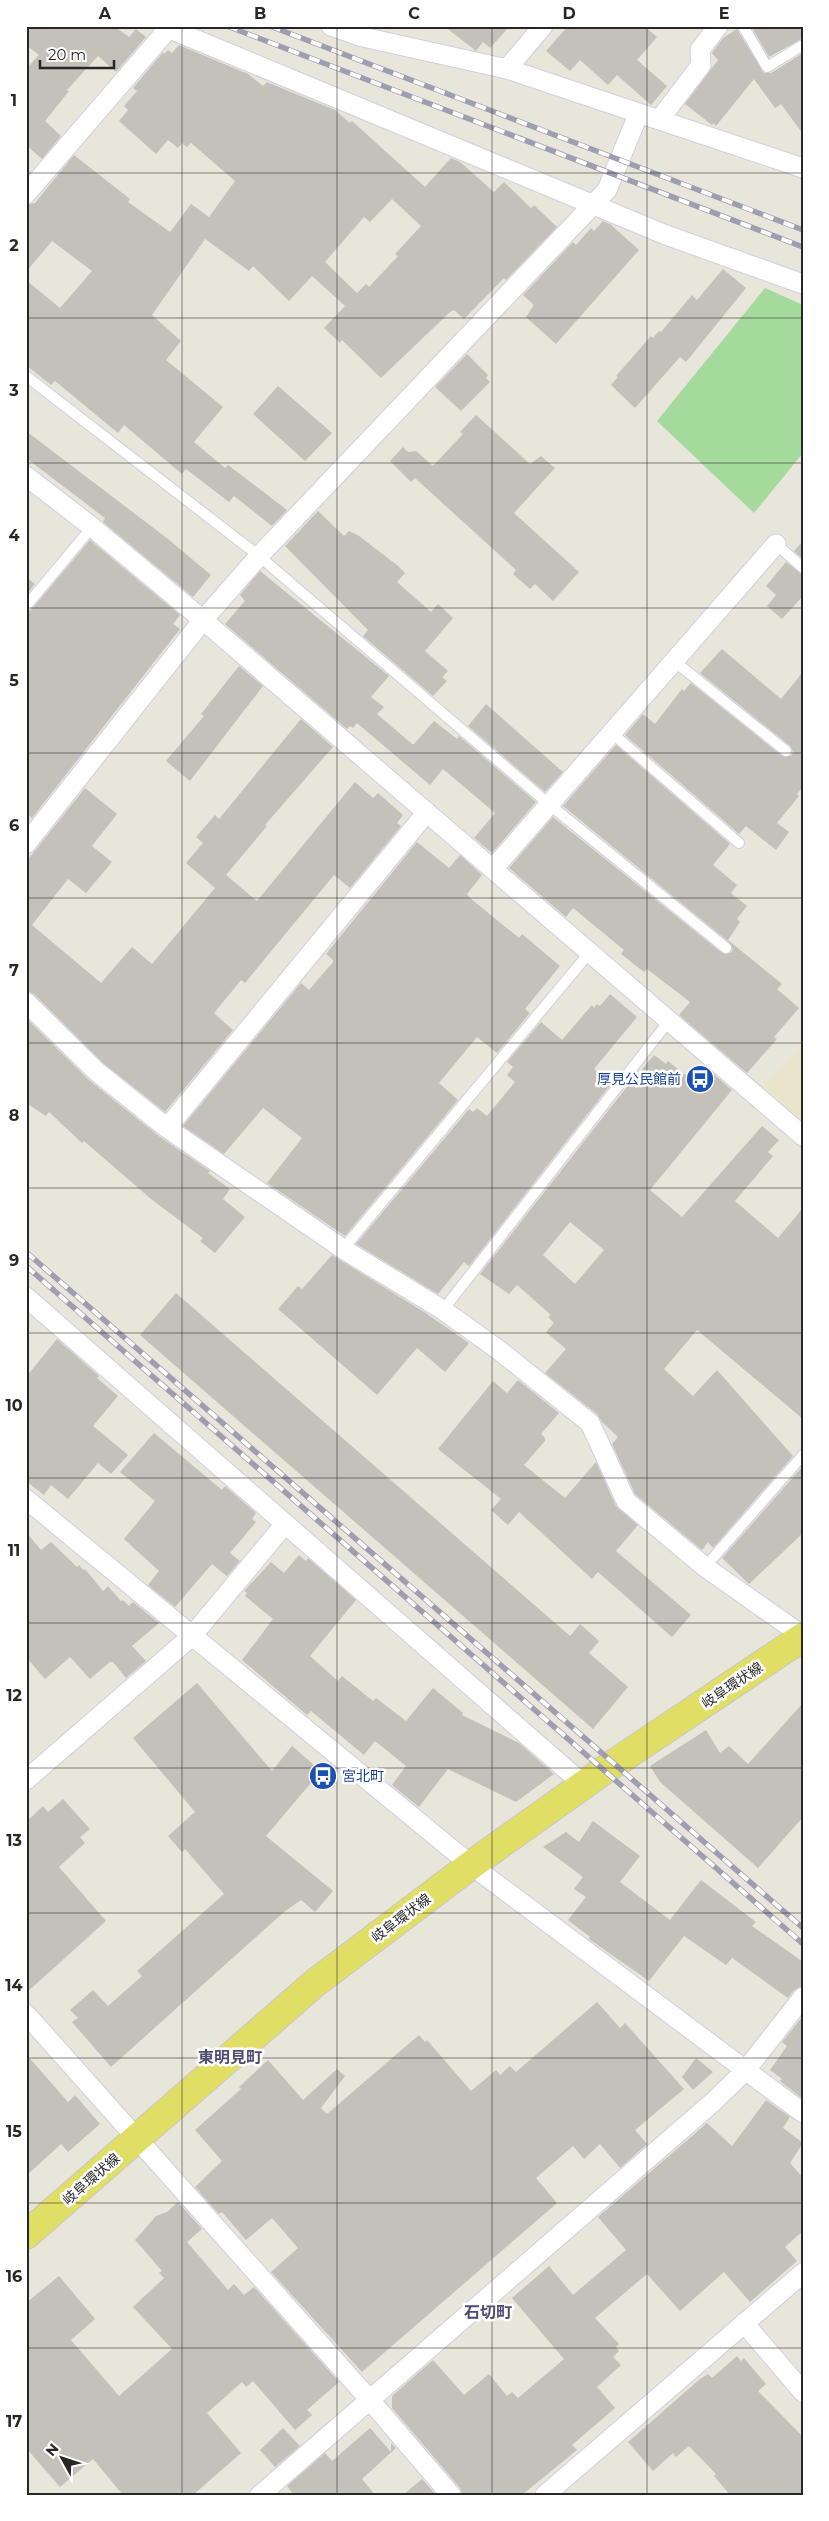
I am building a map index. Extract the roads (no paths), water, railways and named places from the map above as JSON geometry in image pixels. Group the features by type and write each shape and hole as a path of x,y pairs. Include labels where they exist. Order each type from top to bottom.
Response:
{"main road":[{"name":"岐阜環状線","path":"26,2235 316,1983 471,1865 584,1785 803,1636"}],"street":[{"path":"331,26 367,32 507,69 801,166"},
{"path":"507,69 543,26"},
{"path":"26,194 166,27 666,235 803,284"},
{"path":"659,120 701,65 700,50 717,27"},
{"path":"26,844 203,620 260,556 607,190 639,113"},
{"path":"26,476 92,527 203,620 803,1136"},
{"path":"494,869 776,544"},
{"path":"167,1128 428,812"},
{"path":"26,1002 96,1071 167,1128 343,1249 443,1310 500,1351 590,1424 626,1501 705,1566 803,1636"},
{"path":"26,1297 584,1785"},
{"path":"26,1499 471,1865 803,2113"},
{"path":"26,1780 192,1636 284,1524"},
{"path":"260,2495 713,2102 745,2071 803,1997"},
{"path":"26,2014 369,2399 451,2495"},
{"path":"545,2495 803,2272"},
{"path":"744,2323 803,2392"}],"lane":[{"path":"743,26 767,67 803,45"},
{"path":"26,376 260,556 550,805 726,948"},
{"path":"26,606 92,527"},
{"path":"776,544 803,568"},
{"path":"674,661 786,750"},
{"path":"612,733 740,842"},
{"path":"343,1249 590,952"},
{"path":"443,1310 669,1021"},
{"path":"705,1566 803,1455"}],"railway":[{"path":"227,26 803,247"},
{"path":"270,26 803,230"},
{"path":"26,1252 803,1928"},
{"path":"26,1266 803,1944"}],"place":[{"name":"厚見公民館前","path":"700,1079"},
{"name":"宮北町","path":"323,1776"}],"district":[{"name":"東明見町","path":"230,2057"},
{"name":"石切町","path":"488,2312"}]}
